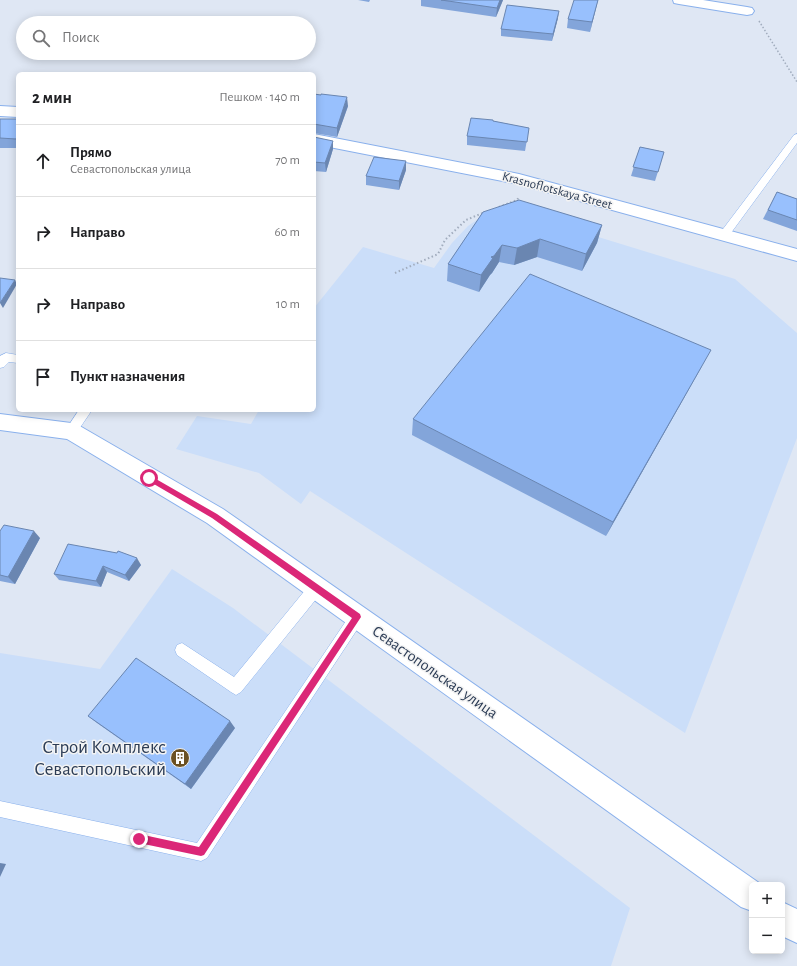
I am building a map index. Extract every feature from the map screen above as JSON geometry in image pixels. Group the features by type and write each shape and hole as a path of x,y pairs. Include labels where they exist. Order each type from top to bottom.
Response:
{"street":[{"path":"679,0 747,10"},
{"path":"0,111 16,112"},
{"name":"Krasnoflotskaya Street","path":"316,139 350,145 531,183 797,255"},
{"name":"Севастопольская улица","path":"0,422 71,431 215,516 749,894"},
{"path":"783,918 797,928"}],"lane":[{"path":"724,235 797,137"},
{"path":"0,364 6,357 16,359"},
{"path":"71,431 85,412"},
{"path":"182,650 236,687 316,588"},
{"path":"0,810 201,852 357,617"}],"path":[{"path":"747,10 756,17 797,82"},
{"path":"495,209 517,200 531,183"},
{"path":"395,273 438,254 445,240 466,220 488,211"}],"shaded area":[{"path":"504,208 735,279 797,333 797,438 685,733 310,491 301,504 259,473 176,449 197,416 251,424 258,412 316,412 316,306 363,247 434,268 452,243 468,226 487,213"},
{"path":"172,569 233,608 630,908 611,966 0,966 0,653 100,669"}],"building":[{"path":"441,0 500,0 497,8"},
{"path":"574,0 598,0 592,22 568,19"},
{"path":"507,5 559,11 553,34 501,29"},
{"path":"316,94 347,97 337,128 316,124"},
{"path":"471,118 493,120 529,128 527,142 467,136"},
{"path":"0,119 16,119 16,139 0,138"},
{"path":"316,137 333,141 325,163 316,162"},
{"path":"640,147 664,152 658,172 633,167"},
{"path":"374,157 406,161 399,181 366,176"},
{"path":"777,192 797,199 797,220 768,210"},
{"path":"519,200 602,225 586,254 540,239 517,248 502,245 494,256 491,257 493,258 481,275 448,264 483,212"},
{"path":"530,274 711,350 613,522 413,419"},
{"path":"0,278 15,280 0,303"},
{"path":"4,525 34,531 8,577 0,575 0,531"},
{"path":"68,544 117,553 118,551 137,558 125,575 103,566 96,581 54,574"},
{"name":"Строй Комплекс Севастопольский","path":"136,658 230,721 185,784 88,716"}],"place":[{"name":"Строй Комплекс Севастопольский","path":"180,758"}],"route":[{"path":"139,839 201,852 357,617 215,516 149,478"}]}
